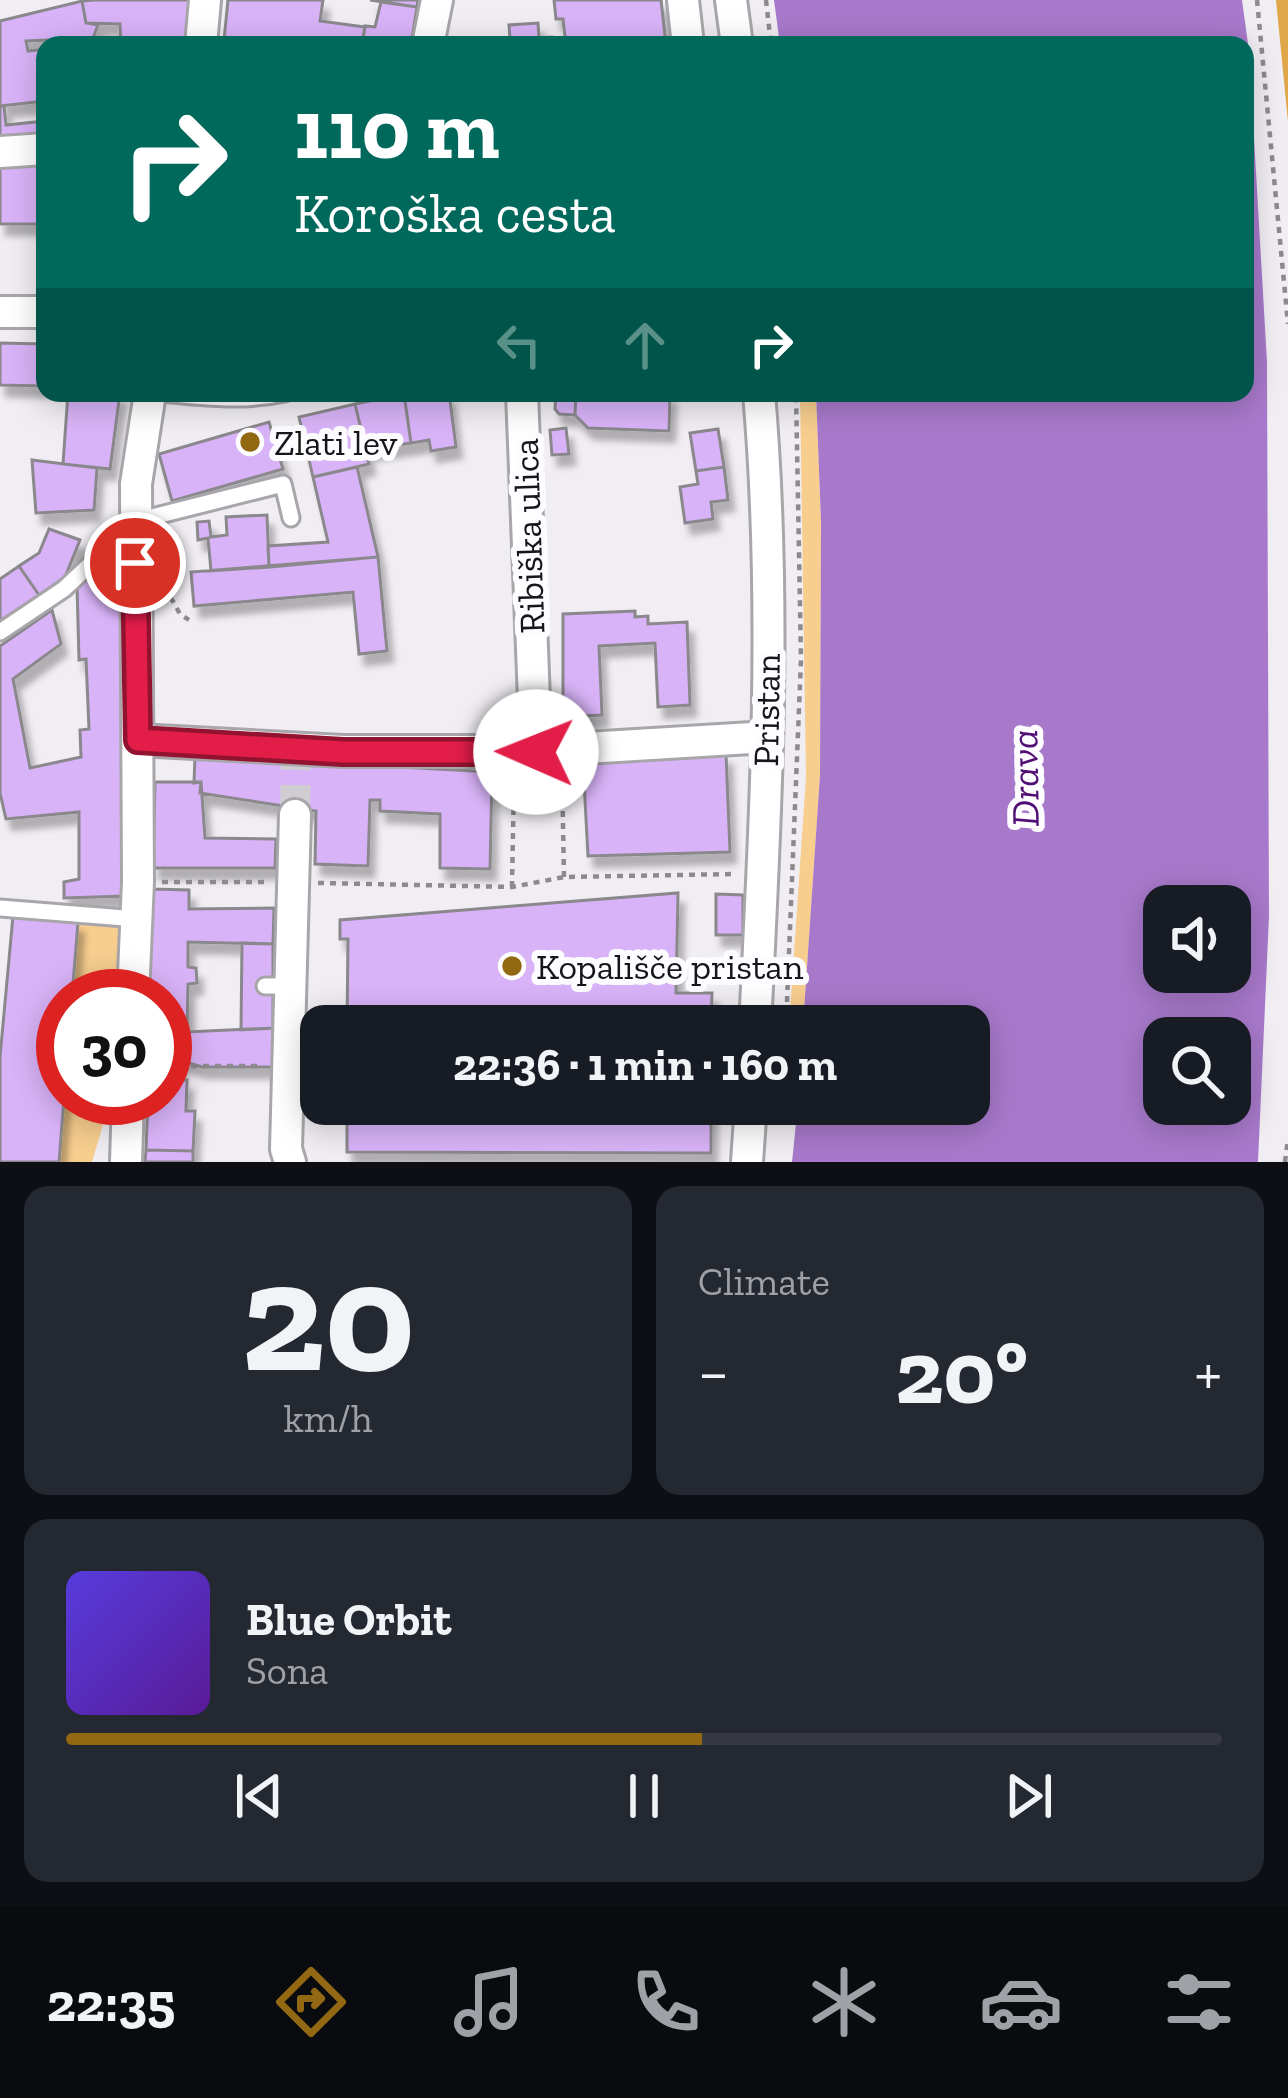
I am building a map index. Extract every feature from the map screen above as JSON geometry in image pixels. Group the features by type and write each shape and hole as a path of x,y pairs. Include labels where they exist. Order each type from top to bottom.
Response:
{"street":[{"path":"202,36 205,0"},
{"path":"430,36 437,0"},
{"path":"683,0 687,36"},
{"path":"731,0 736,36"},
{"path":"0,152 36,150"},
{"path":"0,312 36,312"},
{"path":"134,969 137,460 148,402"},
{"name":"Ribiška ulica","path":"522,402 537,750"},
{"name":"Pristan","path":"756,1005 767,737 759,402"},
{"path":"138,740 296,753 537,750 767,737"},
{"path":"290,1162 286,1149 288,1066 277,986 293,882 295,814"},
{"path":"126,1162 127,1125"},
{"path":"747,1162 750,1125"}],"lane":[{"path":"0,632 76,578 136,521 284,484 291,518"},
{"path":"0,908 137,919"}],"path":[{"path":"766,0 770,36"},
{"path":"1257,0 1288,323"},
{"path":"161,582 180,614 189,620"},
{"path":"512,887 515,793 537,750"},
{"path":"537,750 562,794 564,877"},
{"path":"515,793 562,794"},
{"path":"138,882 512,887 564,877 763,873"},
{"path":"192,1066 288,1066"},
{"path":"1285,1162 1288,1138"}],"shaded area":[{"path":"1276,0 1288,0 1288,122"},
{"path":"800,402 816,402 820,775 804,1005 790,1005 806,777"},
{"path":"79,922 119,925 117,969 75,969"},
{"path":"62,1125 103,1125 92,1162 59,1162"}],"water":[{"path":"774,0 1242,0 1247,36 779,36"},
{"name":"Drava","path":"1254,137 1267,362 1269,916 1258,1162 792,1162 796,1125 990,1125 990,1005 804,1005 820,775 816,402 1254,402"}],"building":[{"path":"190,0 187,36 121,36 120,24 86,23 82,1"},
{"path":"228,0 323,0 320,21 365,27 364,36 224,36"},
{"path":"370,0 418,0 417,7"},
{"path":"554,0 661,0 665,36 565,36 563,19 556,19"},
{"path":"82,1 86,23 98,25 94,36 36,36 36,41 26,41 28,51 36,50 36,102 0,106 0,21"},
{"path":"381,2 417,7 412,36 363,36 365,26 375,27"},
{"path":"538,23 539,36 510,36 509,25"},
{"path":"0,106 4,106 6,125 36,122 36,146 0,148"},
{"path":"36,161 36,224 0,224 0,164"},
{"path":"0,343 36,344 36,386 0,385"},
{"path":"67,402 119,402 110,469 63,464"},
{"path":"405,402 450,402 456,447 431,451 429,440 411,443"},
{"path":"405,402 411,443 366,450 355,404"},
{"path":"555,402 576,402 575,415 559,414"},
{"path":"576,402 670,402 669,431 588,428 575,415"},
{"path":"355,404 369,464 313,477 299,417"},
{"path":"269,422 283,469 172,501 159,454"},
{"path":"566,428 569,454 552,455 550,430"},
{"path":"718,429 724,467 696,471 690,433"},
{"path":"32,460 97,468 94,510 36,513"},
{"path":"357,467 378,557 269,567 268,546 328,542 313,477"},
{"path":"724,467 728,500 711,502 713,519 685,523 680,487 698,484 696,471"},
{"path":"267,515 269,567 211,571 208,538 198,540 197,522 209,521 211,537 227,535 226,517"},
{"path":"49,529 80,540 65,577 39,595 19,566 39,553"},
{"path":"378,557 387,651 359,654 353,592 194,606 191,572"},
{"path":"19,566 39,595 0,621 0,579"},
{"path":"98,573 122,573 126,896 64,898 64,882 79,879 79,812 6,819 0,793 0,646 52,610 61,644 13,679 30,768 81,757 80,730 89,729 86,659 79,660 77,585"},
{"path":"635,611 635,617 648,616 648,624 687,622 690,705 658,707 655,643 599,646 602,715 563,717 563,614"},
{"path":"726,754 730,852 588,856 583,763"},
{"path":"195,756 492,772 490,869 440,868 440,814 380,811 380,800 370,800 368,866 315,864 316,811 200,793 201,782 194,783"},
{"path":"155,782 201,782 205,838 276,839 275,868 153,868"},
{"path":"150,889 189,890 189,909 274,908 273,944 188,942 188,967 196,968 197,983 192,984 192,969 149,969"},
{"name":"Kopališče pristan","path":"678,893 676,993 712,993 712,1005 347,1005 348,939 340,939 340,920"},
{"path":"716,894 743,895 743,935 716,935"},
{"path":"13,916 78,922 74,969 36,969 36,1125 62,1125 59,1162 0,1162 0,1057"},
{"path":"242,943 273,944 273,1028 241,1030"},
{"path":"273,1028 273,1067 192,1064 192,1032"},
{"path":"195,1111 193,1151 146,1150 147,1125 192,1125"},
{"path":"347,1125 711,1125 711,1153 347,1152"},
{"path":"146,1150 193,1151 193,1162 145,1162"}],"tunnel":[{"path":"295,815 296,756"}],"place":[{"name":"Zlati lev","path":"250,442"},
{"name":"Kopališče pristan","path":"512,966"}],"route":[{"path":"135,563 138,740 343,752 536,752"}]}
